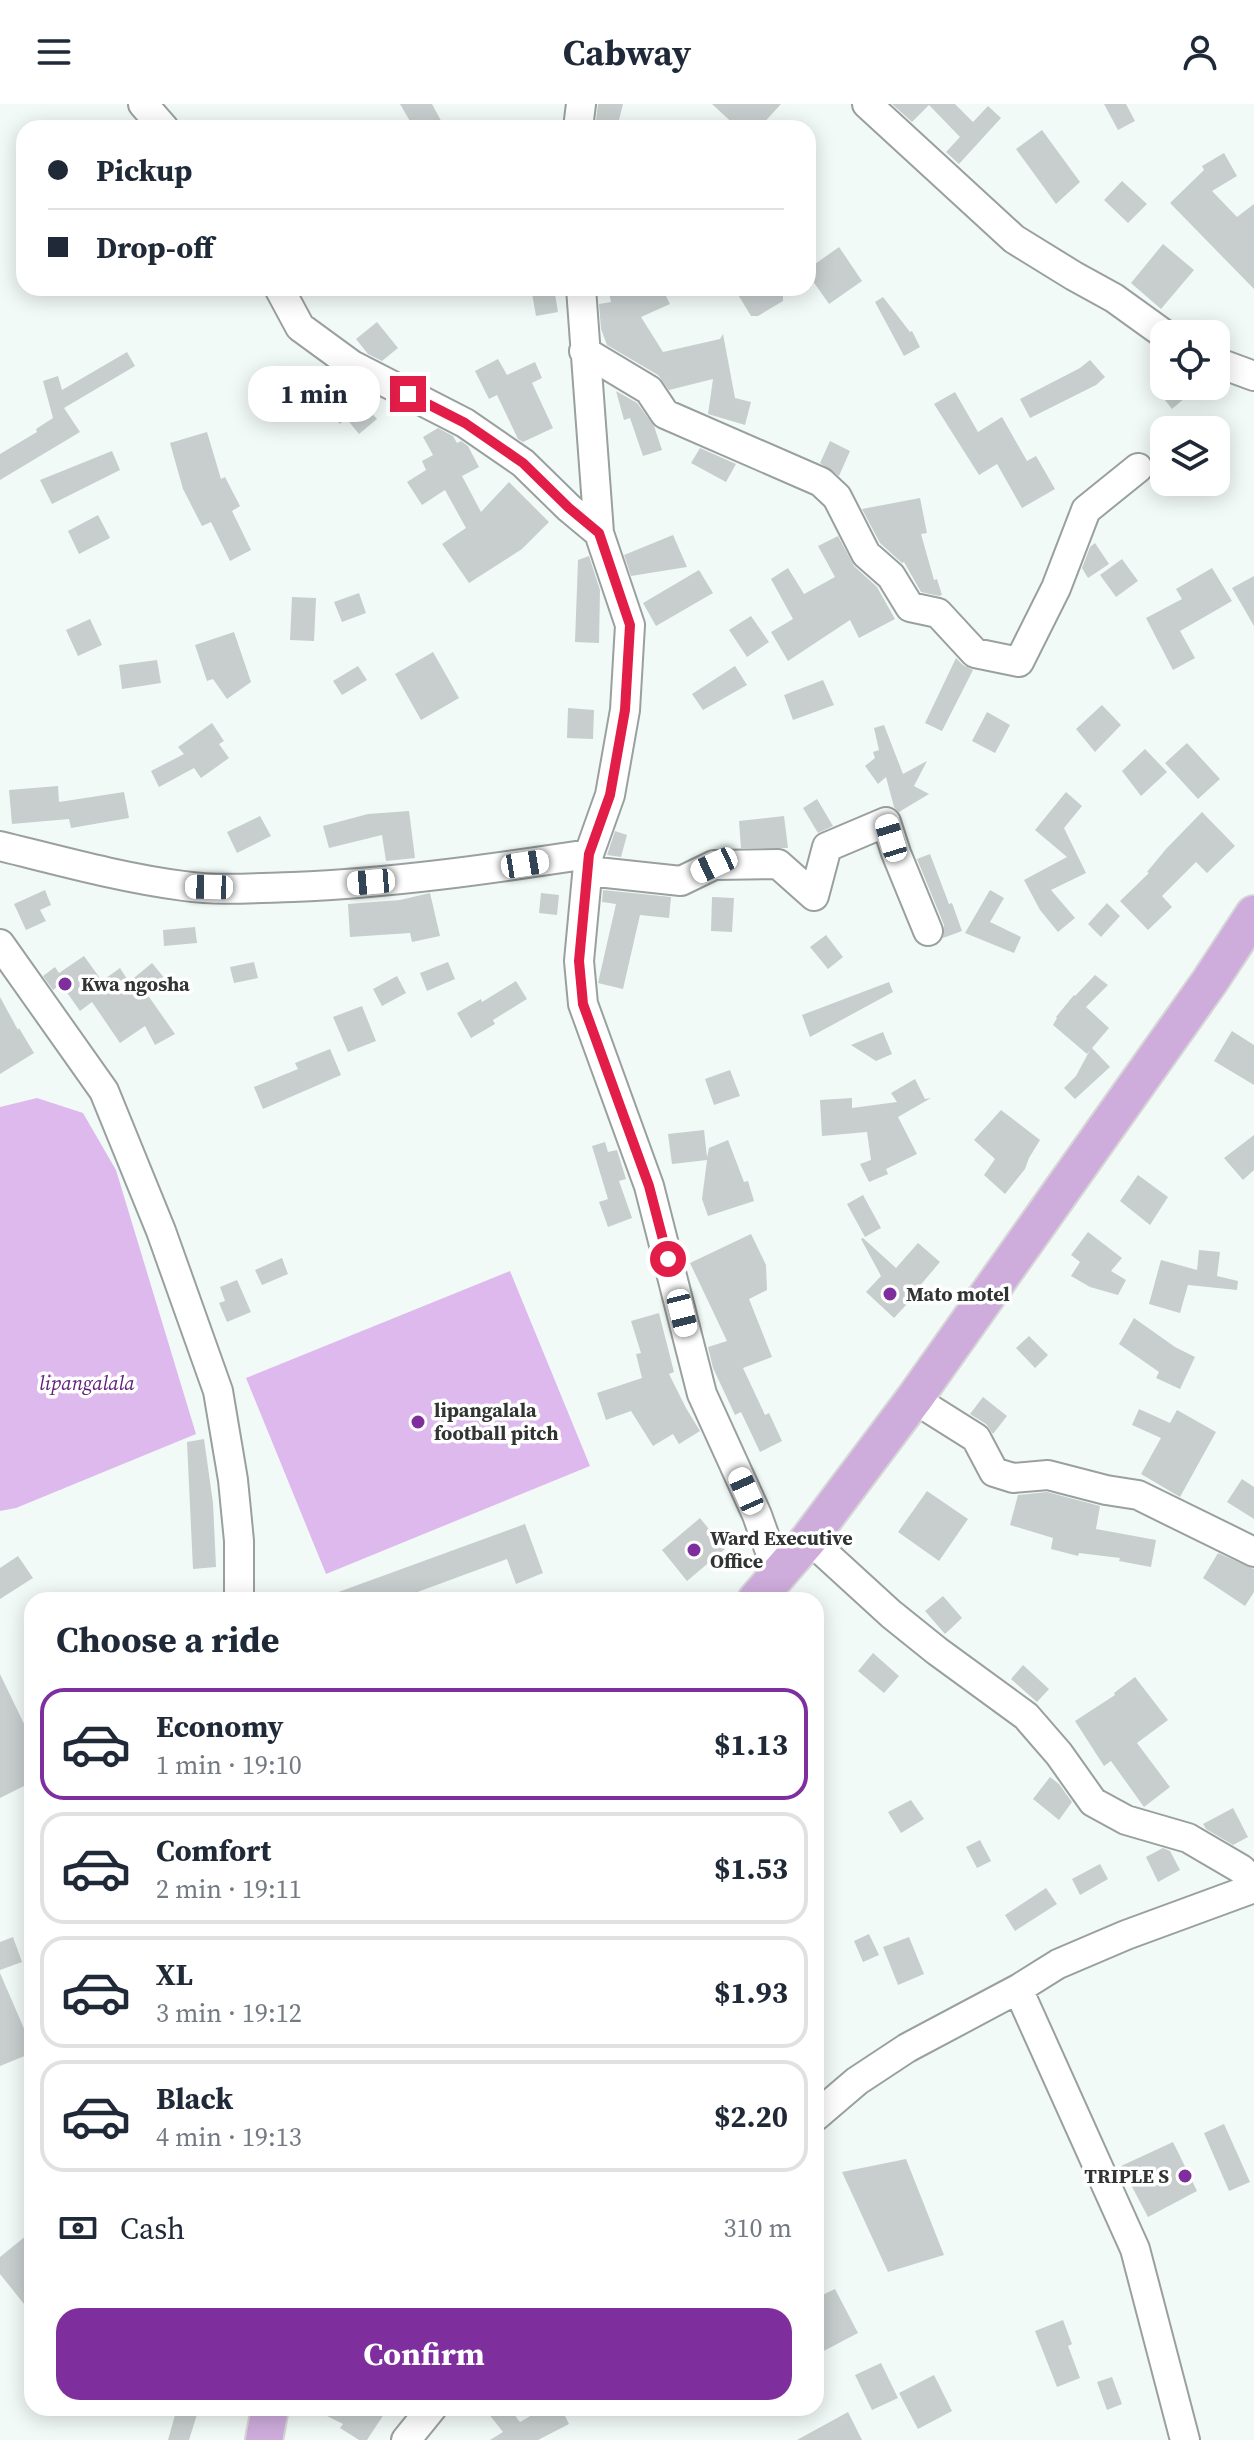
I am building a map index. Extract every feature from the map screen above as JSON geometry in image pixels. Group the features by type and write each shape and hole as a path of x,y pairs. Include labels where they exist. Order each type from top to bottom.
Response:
{"main road":[{"path":"767,1587 809,1539 914,1399 1210,981 1254,914"},
{"path":"264,2440 268,2416"}],"street":[{"path":"143,104 157,120"},
{"path":"867,104 1014,239 1114,298 1150,324"},
{"path":"283,296 300,327 352,365 465,423 523,463 599,533"},
{"path":"581,296 599,533 630,625 625,710 615,767 610,795 588,862 579,961 583,1004 649,1186 702,1394 757,1515 767,1587"},
{"path":"584,351 649,390 665,414 821,482 837,497 866,554 891,576 910,607 938,613 975,653 1019,662 1056,588 1086,510 1138,468"},
{"path":"1230,367 1254,376"},
{"path":"0,846 120,875 187,887 254,889 340,885 588,862 681,881 714,865 778,864 814,896 827,847 886,822 928,931"},
{"path":"0,944 104,1091 161,1231 218,1391 233,1480 239,1541 239,1592"},
{"path":"914,1399 976,1438 994,1472 1013,1478 1048,1475 1138,1495 1254,1552"},
{"path":"809,1539 891,1614 1026,1716 1059,1754 1093,1802 1126,1820 1188,1838 1241,1869 1254,1885 1058,1964 1018,1989 907,2048 857,2081 824,2109"},
{"path":"1018,1989 1135,2249 1185,2440"},
{"path":"406,2440 426,2416"}],"green space":[{"name":"lipangalala","path":"37,1098 83,1113 116,1170 196,1434 16,1508 0,1511 0,1107"},
{"name":"lipangalala football pitch","path":"510,1271 590,1466 326,1574 246,1378"}],"building":[{"path":"400,104 432,104 441,120 409,120"},
{"path":"598,104 623,104 619,120 596,120"},
{"path":"712,104 781,104 766,120 729,120"},
{"path":"892,104 955,104 973,122 988,106 1001,118 959,164 946,152 960,137 929,105 912,122"},
{"path":"1104,104 1126,104 1135,121 1118,130"},
{"path":"1042,130 1080,182 1056,204 1016,149"},
{"path":"1224,153 1237,176 1212,191 1237,217 1254,204 1254,289 1170,203 1204,170 1202,166"},
{"path":"1122,181 1147,204 1128,223 1104,200"},
{"path":"1163,244 1194,270 1161,309 1131,283"},
{"path":"839,247 862,281 829,304 816,285 816,263"},
{"path":"532,296 555,296 558,312 536,316"},
{"path":"610,296 666,296 670,304 641,317 663,352 720,339 723,334 735,398 751,402 745,425 708,414 713,379 669,390 658,375 607,345 601,329 599,304 611,302"},
{"path":"739,296 783,296 783,301 758,316 751,316"},
{"path":"883,297 912,331 920,347 904,356 875,302"},
{"path":"377,322 398,348 382,361 368,354 356,339"},
{"path":"127,352 135,366 64,408 80,432 0,480 0,454 37,432 36,429 53,418 43,381 58,376 62,390"},
{"path":"498,359 507,375 535,362 542,378 532,383 553,428 523,442 518,439 497,395 489,399 475,371"},
{"path":"1090,360 1105,377 1096,385 1030,418 1020,399"},
{"path":"326,367 351,397 354,394 377,419 359,434 346,418 340,424 306,384"},
{"path":"616,391 637,403 654,426 662,450 643,456 630,418 624,420"},
{"path":"955,392 978,432 1002,417 1027,461 1036,456 1055,489 1022,508 997,464 979,475 934,404"},
{"path":"1165,400 1182,400 1172,409"},
{"path":"438,428 453,436 457,443 461,441 468,446 479,467 462,476 481,512 509,482 549,522 522,549 469,583 442,544 466,528 445,490 422,505 407,482 426,470 422,461 433,455 423,437"},
{"path":"207,432 221,479 225,477 240,506 232,511 251,550 230,561 211,522 202,526 183,489 170,443"},
{"path":"830,441 850,451 839,476 820,463"},
{"path":"700,448 736,464 726,482 691,463"},
{"path":"112,451 120,470 52,504 40,480"},
{"path":"920,498 927,533 921,534 934,580 937,579 942,595 939,596 921,592 904,562 880,543 862,509"},
{"path":"98,515 110,538 79,554 68,531"},
{"path":"673,535 687,567 631,576 624,555"},
{"path":"838,536 854,566 877,587 895,619 859,638 850,620 788,661 771,632 793,619 771,579 788,568 804,594 835,577 818,546"},
{"path":"1095,543 1109,564 1088,578 1082,568 1090,547"},
{"path":"589,556 600,590 599,643 575,642 578,560"},
{"path":"1122,559 1138,581 1116,597 1100,575"},
{"path":"1212,568 1232,601 1180,631 1195,658 1173,670 1146,618 1182,599 1176,589"},
{"path":"699,570 713,593 656,626 643,603"},
{"path":"1254,576 1254,626 1232,588"},
{"path":"359,593 366,613 342,622 334,602"},
{"path":"292,597 316,598 314,641 290,640"},
{"path":"751,616 769,642 747,657 729,630"},
{"path":"90,619 102,645 78,656 66,630"},
{"path":"234,632 251,682 227,699 213,679 207,681 195,645"},
{"path":"433,652 459,698 421,720 395,674"},
{"path":"956,658 973,670 942,731 925,723"},
{"path":"157,660 161,683 122,689 119,665"},
{"path":"358,666 367,680 342,695 333,681"},
{"path":"735,666 747,685 703,710 692,694"},
{"path":"823,680 834,705 793,720 784,695"},
{"path":"1102,705 1121,725 1095,752 1076,729"},
{"path":"568,708 594,710 593,739 567,738"},
{"path":"987,712 1010,725 995,753 972,741"},
{"path":"212,723 224,741 219,744 229,758 201,778 194,768 159,787 151,771 184,754 178,747"},
{"path":"884,725 903,774 927,761 914,786 929,794 899,812 894,807 886,777 878,784 865,766 875,758 873,752 879,750 874,728"},
{"path":"1187,743 1220,779 1198,799 1165,763"},
{"path":"1145,749 1167,772 1141,796 1122,771"},
{"path":"58,786 59,802 124,792 129,818 71,828 69,819 12,824 9,790"},
{"path":"1066,792 1082,806 1064,828 1086,873 1051,890 1075,918 1058,932 1040,910 1024,880 1067,857 1035,830"},
{"path":"817,799 833,826 818,833 803,808"},
{"path":"409,811 415,858 386,861 382,835 329,848 323,826 368,814"},
{"path":"1202,812 1235,846 1207,873 1196,862 1162,896 1172,907 1148,930 1120,901"},
{"path":"260,816 271,836 237,853 227,832"},
{"path":"784,816 788,848 741,848 739,821"},
{"path":"615,831 627,835 621,857 607,855"},
{"path":"930,854 962,931 943,938 944,925 917,859"},
{"path":"45,890 51,905 40,910 46,921 26,930 14,904"},
{"path":"603,890 671,897 669,918 640,915 623,989 598,983 616,904 602,902"},
{"path":"990,890 1004,898 990,922 1021,937 1014,953 965,933"},
{"path":"430,893 440,936 412,942 410,933 350,937 348,904 400,900"},
{"path":"541,893 559,895 557,915 539,913"},
{"path":"712,897 734,898 732,932 711,931"},
{"path":"1107,903 1120,916 1101,937 1088,924"},
{"path":"195,927 197,943 164,946 163,930"},
{"path":"826,935 843,957 828,969 810,947"},
{"path":"84,956 102,981 120,968 129,982 152,963 165,979 147,994 175,1034 155,1045 145,1026 120,1043 92,1002 80,1011 61,984 53,990 43,976 55,967 59,973"},
{"path":"254,962 258,978 234,983 230,967"},
{"path":"448,962 455,979 427,991 420,973"},
{"path":"1095,975 1108,985 1086,1007 1109,1028 1092,1048 1110,1067 1075,1099 1064,1088 1076,1076 1090,1050 1087,1054 1053,1025 1074,995"},
{"path":"397,976 406,993 382,1006 373,989"},
{"path":"516,981 527,999 471,1038 457,1013"},
{"path":"889,982 893,992 810,1037 802,1015"},
{"path":"0,997 34,1053 0,1074"},
{"path":"362,1006 376,1041 348,1052 333,1017"},
{"path":"1232,1031 1254,1045 1254,1085 1214,1061"},
{"path":"883,1032 892,1054 876,1061 851,1045"},
{"path":"330,1049 341,1075 263,1109 254,1087 298,1069 295,1063"},
{"path":"730,1070 740,1096 714,1105 705,1079"},
{"path":"915,1079 925,1099 931,1098 898,1117 917,1154 886,1169 888,1174 869,1182 860,1164 871,1160 867,1132 822,1136 820,1100 852,1098 852,1108 897,1102 891,1093"},
{"path":"1001,1110 1040,1140 1025,1169 1005,1194 984,1175 995,1159 974,1140"},
{"path":"704,1130 707,1157 709,1148 728,1140 754,1201 708,1216 702,1199 707,1160 672,1164 668,1134"},
{"path":"1254,1135 1254,1170 1243,1180 1224,1158"},
{"path":"605,1142 608,1152 617,1150 626,1179 619,1181 632,1218 608,1227 599,1202 608,1199 592,1146"},
{"path":"1138,1175 1168,1197 1150,1225 1120,1201"},
{"path":"863,1195 881,1228 865,1237 847,1204"},
{"path":"1088,1232 1122,1258 1111,1271 1126,1280 1118,1295 1090,1287 1071,1276 1080,1262 1071,1255"},
{"path":"751,1234 766,1265 767,1290 749,1299 772,1357 743,1368 765,1415 769,1413 782,1441 760,1452 741,1412 735,1415 713,1368 708,1347 727,1341 690,1263"},
{"path":"863,1238 896,1268 918,1243 940,1262 894,1318 866,1292 881,1276"},
{"path":"1199,1250 1220,1252 1217,1276 1238,1281 1237,1290 1188,1285 1180,1313 1149,1304 1161,1260 1197,1270"},
{"path":"282,1258 288,1274 262,1285 255,1270"},
{"path":"237,1280 251,1312 227,1322 219,1303 225,1301 220,1287"},
{"path":"659,1313 674,1372 669,1374 700,1431 679,1444 673,1434 653,1446 631,1411 606,1420 597,1393 642,1378 636,1354 641,1353 631,1321"},
{"path":"1134,1318 1195,1357 1180,1389 1156,1378 1159,1372 1119,1344"},
{"path":"1029,1336 1048,1355 1035,1368 1016,1348"},
{"path":"983,1397 1007,1416 993,1434 986,1424 970,1414"},
{"path":"1139,1409 1170,1423 1177,1410 1216,1432 1180,1497 1141,1474 1161,1438 1132,1425"},
{"path":"204,1439 213,1503 216,1567 193,1569 187,1442"},
{"path":"1242,1479 1254,1487 1254,1519 1227,1502"},
{"path":"927,1491 968,1519 939,1561 898,1532"},
{"path":"1047,1492 1100,1506 1096,1529 1156,1540 1151,1567 1119,1561 1120,1558 1079,1553 1078,1556 1051,1549 1053,1538 1010,1525 1018,1495"},
{"path":"700,1518 725,1549 687,1581 662,1550"},
{"path":"525,1524 543,1573 516,1584 507,1559 418,1592 338,1592"},
{"path":"1218,1553 1254,1569 1254,1592 1245,1606 1203,1578"},
{"path":"18,1556 33,1578 0,1599 0,1568"},
{"path":"943,1596 962,1618 945,1634 925,1611"},
{"path":"873,1653 899,1676 884,1693 858,1671"},
{"path":"1023,1665 1049,1689 1037,1702 1011,1679"},
{"path":"0,1674 24,1724 24,1786 0,1798"},
{"path":"1135,1677 1168,1720 1137,1743 1170,1787 1144,1807 1111,1761 1104,1766 1075,1721 1115,1695"},
{"path":"1050,1777 1072,1802 1059,1820 1033,1799"},
{"path":"911,1800 924,1819 901,1833 888,1812"},
{"path":"1233,1808 1248,1837 1233,1845 1203,1824"},
{"path":"980,1840 991,1861 977,1868 966,1847"},
{"path":"1163,1848 1170,1851 1180,1870 1158,1882 1146,1857"},
{"path":"1100,1864 1108,1879 1080,1895 1072,1879"},
{"path":"1046,1888 1057,1904 1015,1931 1005,1915"},
{"path":"869,1934 879,1955 863,1962 854,1941"},
{"path":"13,1937 22,1962 0,1970 0,1942"},
{"path":"909,1937 924,1974 898,1985 883,1947"},
{"path":"0,1973 24,2028 24,2056 0,2066"},
{"path":"1224,2124 1250,2182 1229,2191 1204,2133"},
{"path":"1173,2142 1197,2191 1148,2217 1121,2166"},
{"path":"906,2159 944,2255 888,2272 842,2172"},
{"path":"24,2238 24,2304 0,2274 0,2257"},
{"path":"835,2289 858,2333 824,2351 824,2294"},
{"path":"1063,2320 1072,2344 1068,2346 1080,2378 1057,2387 1035,2331"},
{"path":"881,2363 898,2398 872,2410 855,2375"},
{"path":"934,2375 952,2411 918,2429 899,2393"},
{"path":"1112,2377 1122,2404 1107,2410 1097,2382"},
{"path":"848,2412 862,2440 797,2440"},
{"path":"175,2416 196,2416 189,2440 168,2440"},
{"path":"327,2416 383,2416 367,2440 359,2440 340,2428 343,2424"},
{"path":"490,2416 515,2416 520,2422 530,2416 565,2416 569,2424 538,2440 490,2440 503,2432"}],"place":[{"name":"Kwa ngosha","path":"65,984"},
{"name":"Mato motel","path":"890,1294"},
{"name":"lipangalala football pitch","path":"418,1422"},
{"name":"Ward Executive Office","path":"694,1550"},
{"name":"TRIPLE S","path":"1185,2176"}],"route":[{"path":"408,394 465,423 523,463 599,533 630,625 625,710 610,795 589,854 579,961 583,1004 649,1186 668,1259"}]}
